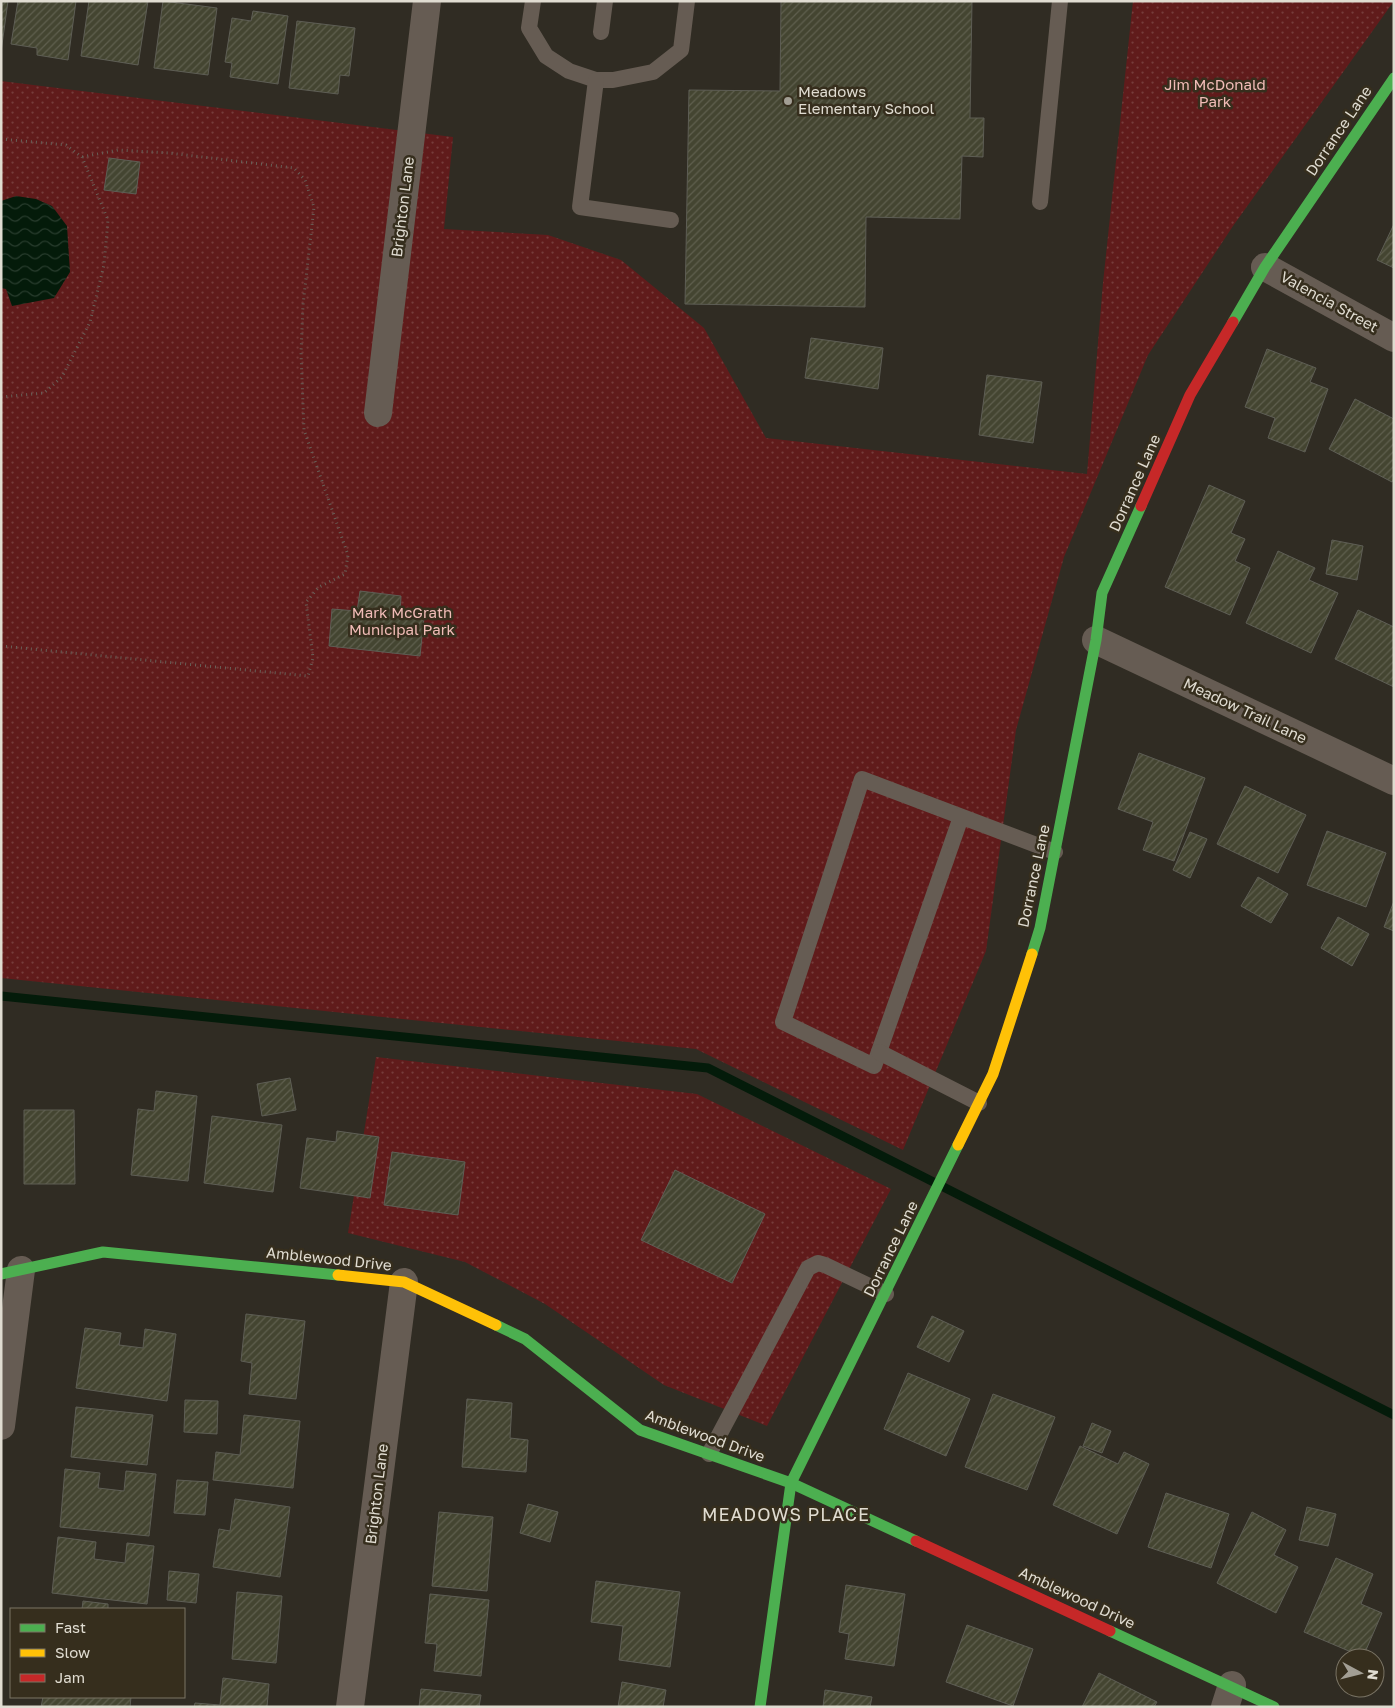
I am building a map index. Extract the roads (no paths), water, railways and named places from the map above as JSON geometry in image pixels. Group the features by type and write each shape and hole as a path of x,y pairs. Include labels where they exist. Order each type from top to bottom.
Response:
{"street":[{"name":"Brighton Lane","path":"378,413 427,1"},
{"name":"Dorrance Lane","path":"760,1707 791,1483 980,1103 993,1074 1040,928 1096,640 1102,593 1190,395 1265,267 1394,78"},
{"name":"Valencia Street","path":"1265,267 1394,338"},
{"name":"Meadow Trail Lane","path":"1096,640 1394,781"},
{"name":"Amblewood Drive","path":"11,1272 103,1252 404,1282 525,1339 640,1430 791,1483 1228,1696 1274,1707"},
{"path":"1,1426 11,1272"},
{"name":"Brighton Lane","path":"350,1707 404,1282"}],"lane":[{"path":"533,1 530,28 546,56 569,71 596,80 612,80 653,72 681,50 687,1"},
{"path":"601,32 605,1"},
{"path":"1040,202 1060,1"},
{"path":"596,80 580,207 671,220"},
{"path":"961,817 874,1066 783,1022 862,779 1054,852"},
{"path":"879,1052 980,1103"},
{"path":"709,1454 808,1268 818,1263 825,1264 886,1294"}],"water":[{"path":"16,196 36,199 52,206 67,226 70,272 54,298 12,306 6,289 1,288 1,201"}],"waterway":[{"path":"1,996 708,1068 1394,1415"}],"place":[{"name":"Meadows Elementary School","path":"788,101"}],"district":[{"name":"MEADOWS PLACE","path":"786,1515"}],"park label":[{"name":"Jim McDonald Park","path":"1215,94"},
{"name":"Mark McGrath Municipal Park","path":"402,622"}]}
